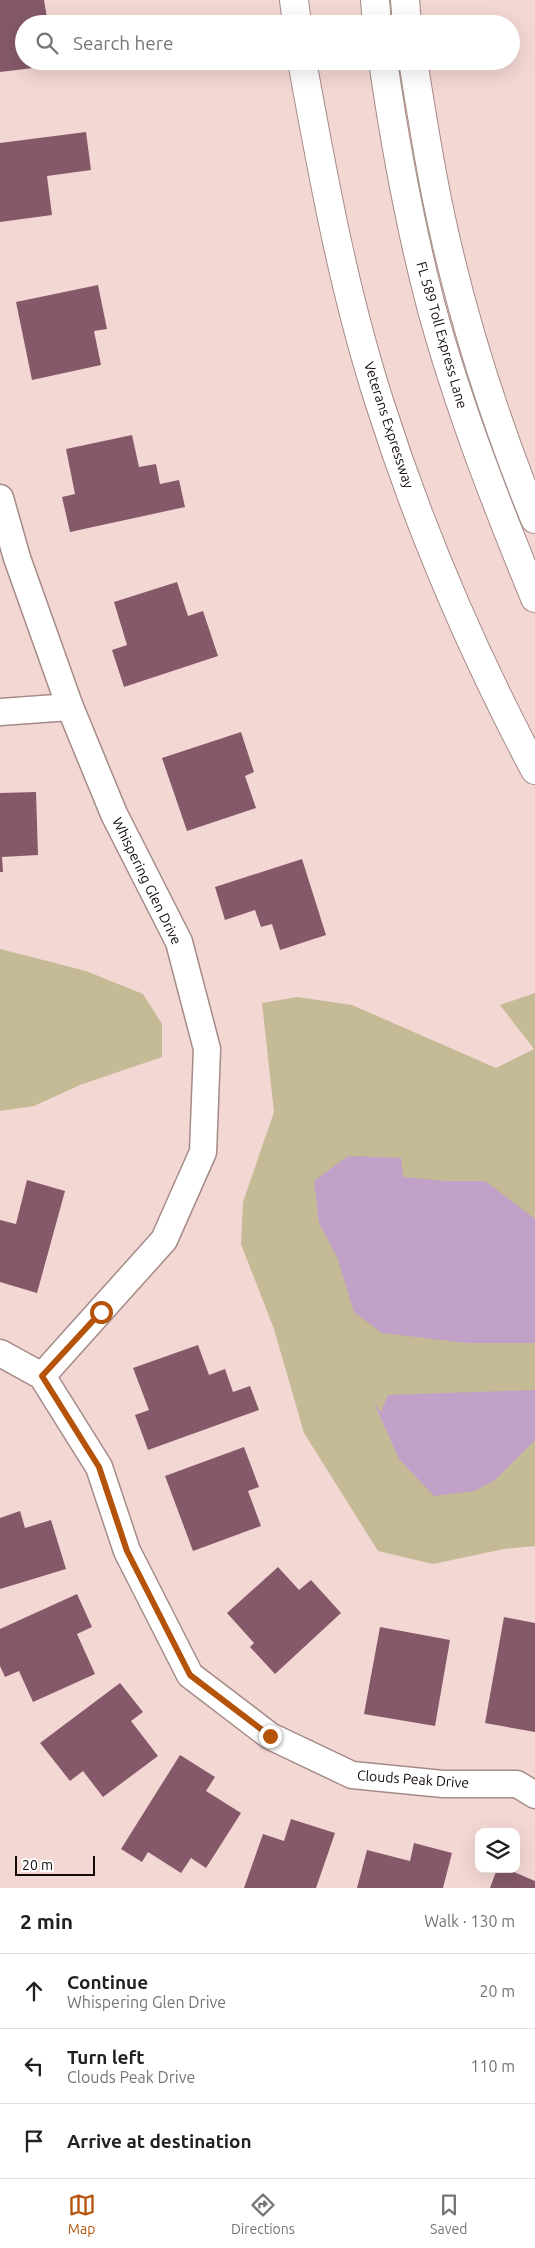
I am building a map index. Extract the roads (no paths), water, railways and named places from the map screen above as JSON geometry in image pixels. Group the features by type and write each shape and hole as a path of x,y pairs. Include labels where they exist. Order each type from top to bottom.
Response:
{"highway":[{"path":"294,0 296,15"},
{"path":"374,0 376,15"},
{"path":"405,0 406,15"},
{"name":"Veterans Expressway","path":"304,70 342,265 380,404 425,531 472,643 535,770"},
{"name":"FL 589 Toll Express Lane","path":"385,70 409,212 432,307 460,402 498,508 535,598"},
{"path":"415,70 438,204 462,301 518,478 535,519"}],"street":[{"name":"Whispering Glen Drive","path":"0,498 17,558 70,707 114,814 179,942 207,1049 202,1152 164,1240 42,1376"},
{"path":"0,712 70,707"},
{"name":"Clouds Peak Drive","path":"0,1353 42,1376 99,1467 127,1551 190,1675 270,1736 352,1776 443,1784 517,1784 535,1795"}]}
